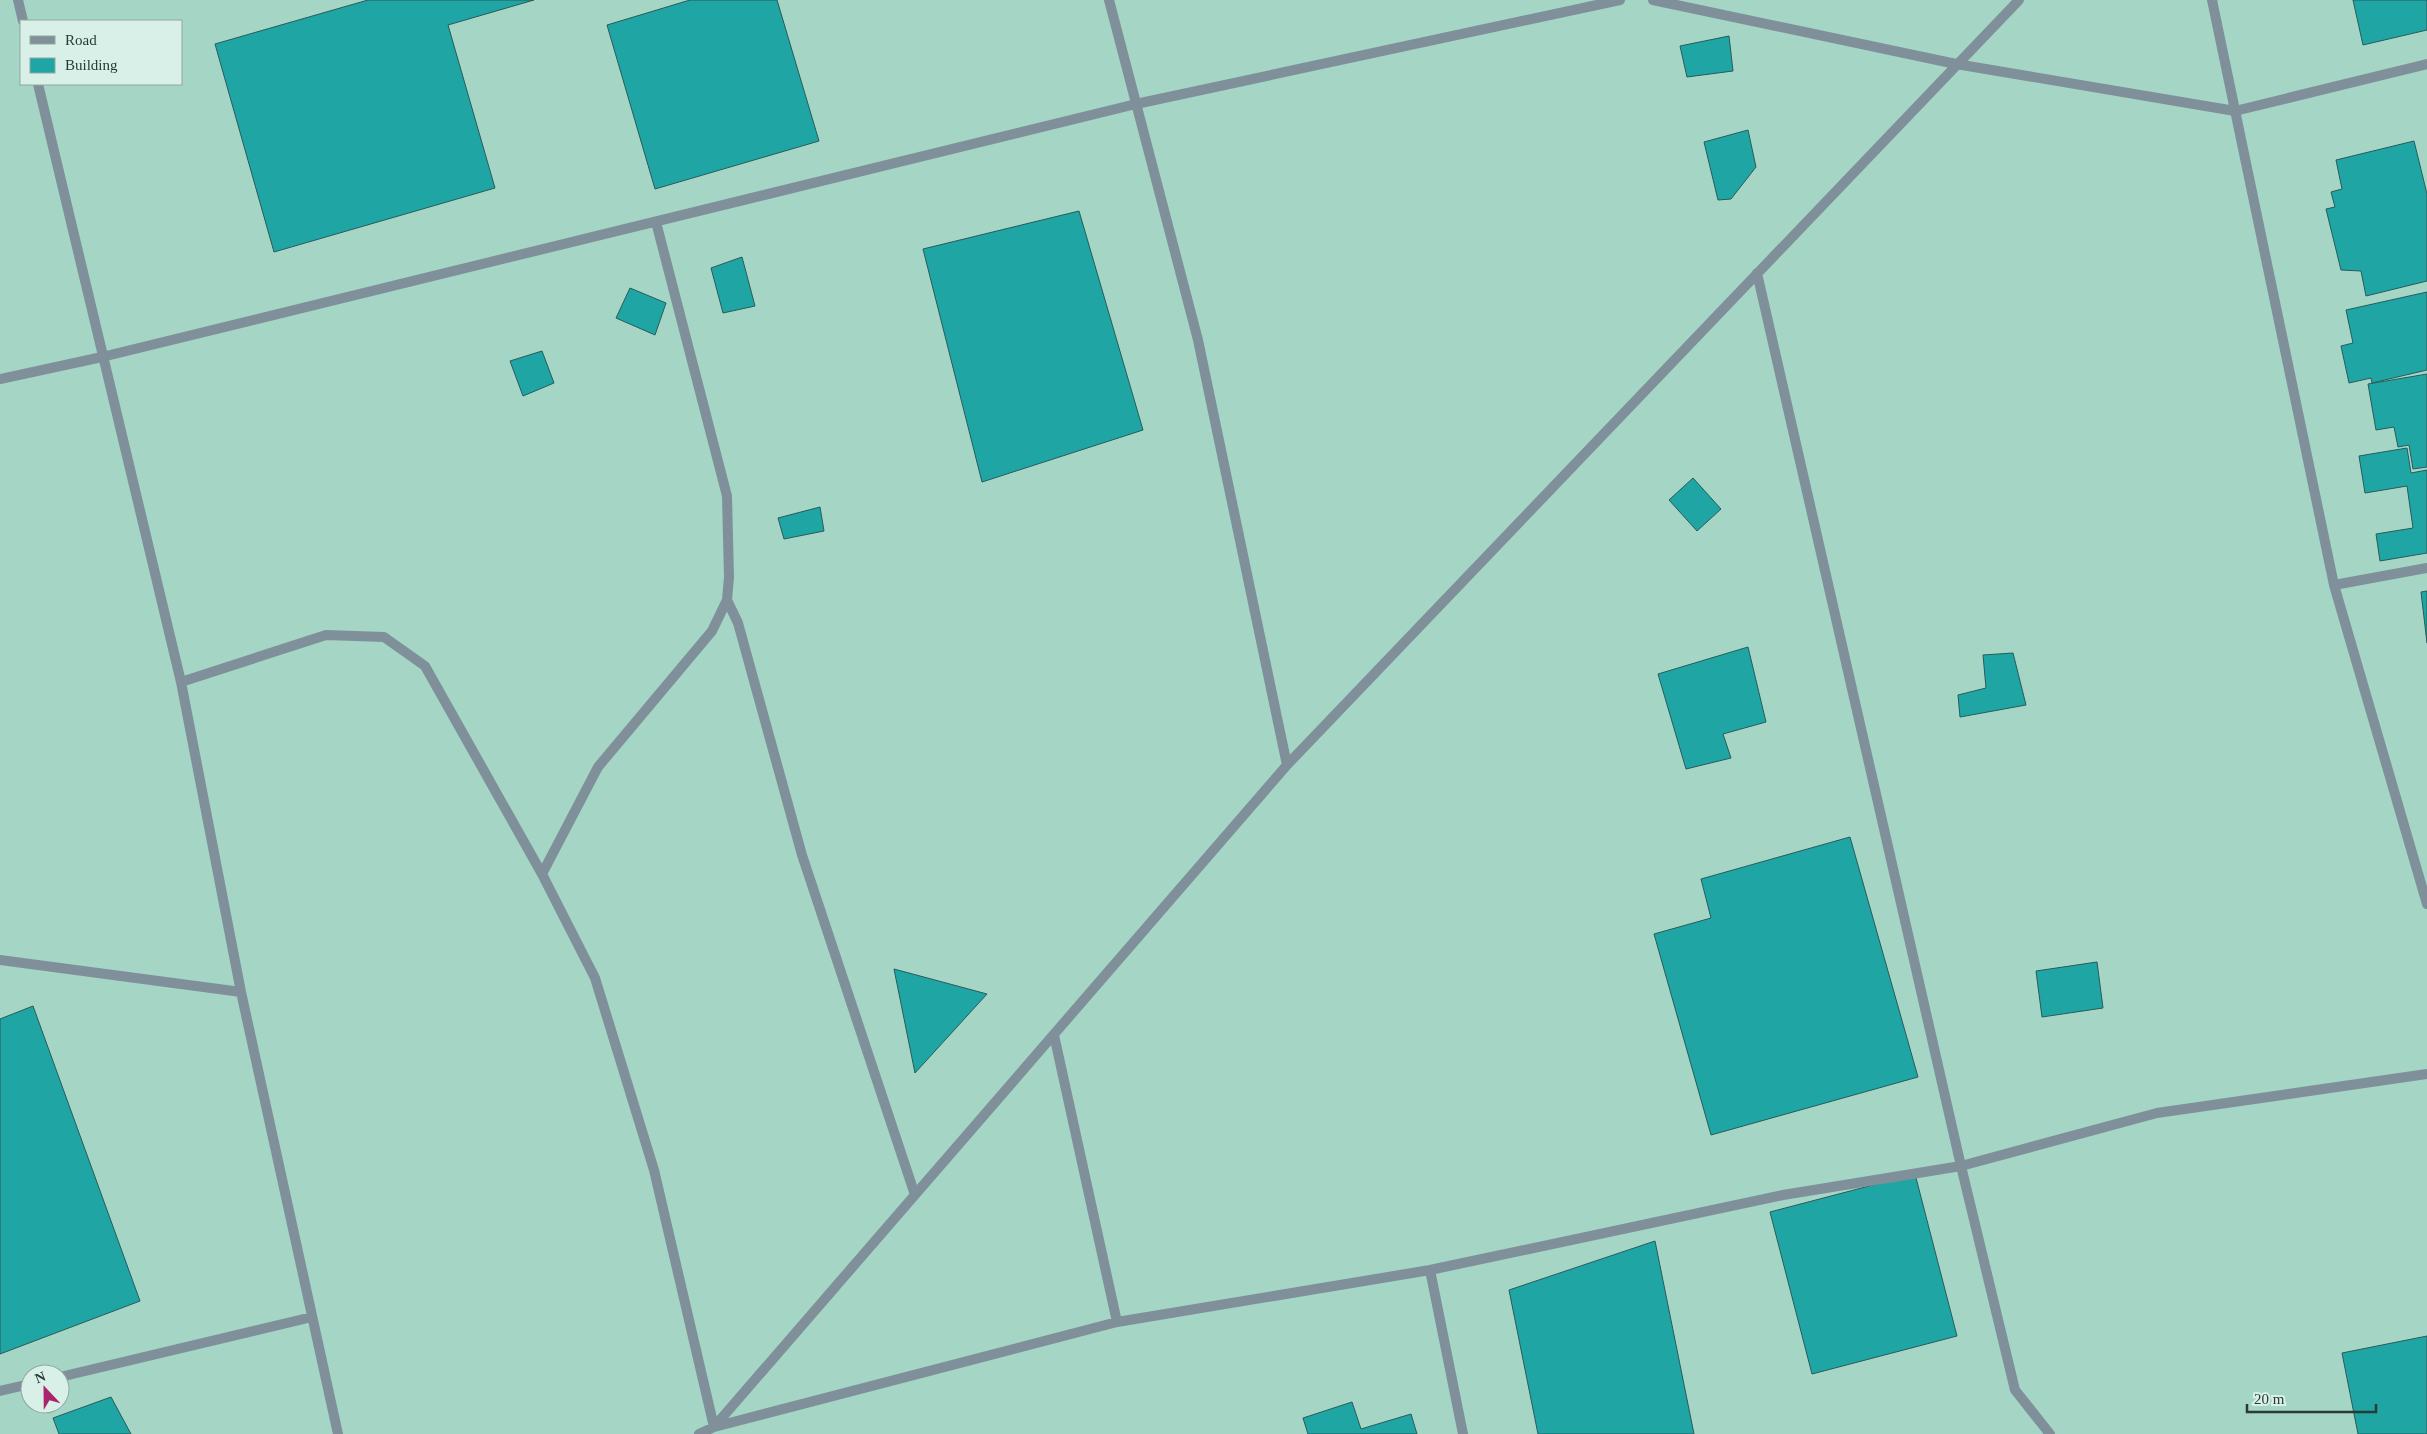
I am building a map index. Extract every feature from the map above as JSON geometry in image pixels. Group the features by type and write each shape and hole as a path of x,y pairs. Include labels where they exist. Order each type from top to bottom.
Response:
{"street":[{"path":"18,0 23,20"},
{"path":"1109,0 1198,340 1287,765"},
{"path":"0,379 102,358 1136,104 1620,0"},
{"path":"1653,0 1956,64 2236,112 2427,64"},
{"path":"714,1427 1287,765 1956,64 2020,0"},
{"path":"2212,0 2334,585 2427,904"},
{"path":"38,85 180,682 241,992 338,1434"},
{"path":"542,874 598,767 712,631 727,600 729,577 726,496 656,222"},
{"path":"1757,273 1961,1166 2015,1390 2050,1434"},
{"path":"2334,585 2427,568"},
{"path":"727,600 743,641 802,855 914,1195"},
{"path":"180,682 326,635 384,636 425,666 542,874 595,978 654,1170 714,1427"},
{"path":"0,960 241,992"},
{"path":"1054,1035 1117,1322"},
{"path":"699,1434 714,1427 1117,1322 1430,1270 1783,1195 1961,1166 2157,1113 2427,1074"},
{"path":"1430,1270 1463,1434"},
{"path":"70,1375 312,1317"},
{"path":"0,1391 20,1386"}],"building":[{"path":"368,0 534,0 448,25 495,188 274,252 215,44"},
{"path":"690,0 777,0 819,141 655,189 607,25"},
{"path":"2353,0 2427,0 2427,30 2363,45"},
{"path":"1729,36 1733,71 1687,77 1680,46"},
{"path":"1748,130 1756,167 1731,199 1718,200 1704,142"},
{"path":"2414,141 2427,194 2427,281 2366,296 2361,271 2341,270 2326,209 2335,207 2331,192 2342,189 2336,160"},
{"path":"1079,211 1143,430 982,482 923,249"},
{"path":"742,257 755,306 723,313 711,268"},
{"path":"630,288 666,303 655,335 616,318"},
{"path":"2427,292 2427,370 2372,383 2371,378 2349,383 2341,346 2353,343 2346,310"},
{"path":"542,351 554,383 523,396 510,361"},
{"path":"2427,374 2427,467 2413,469 2409,445 2398,447 2394,427 2376,430 2368,384"},
{"path":"2407,448 2411,473 2427,470 2427,553 2380,561 2376,534 2413,528 2407,486 2365,493 2359,456"},
{"path":"1693,478 1721,509 1697,531 1669,500"},
{"path":"820,507 824,531 784,539 778,518"},
{"path":"2427,591 2427,643 2421,592"},
{"path":"1748,647 1766,722 1723,734 1731,758 1686,769 1658,674"},
{"path":"2013,653 2026,705 1960,717 1958,695 1986,688 1983,655"},
{"path":"1850,837 1918,1077 1711,1135 1654,934 1711,918 1701,879"},
{"path":"2097,962 2103,1008 2042,1017 2036,971"},
{"path":"894,969 987,994 915,1073"},
{"path":"33,1006 140,1301 0,1354 0,1019"},
{"path":"1915,1174 1957,1336 1812,1374 1770,1212"},
{"path":"1655,1241 1694,1434 1538,1434 1509,1290"},
{"path":"2427,1336 2427,1434 2358,1434 2342,1353"},
{"path":"111,1397 131,1434 59,1434 53,1418 70,1414 70,1412"},
{"path":"1352,1402 1361,1429 1411,1414 1417,1434 1308,1434 1303,1418"}]}
